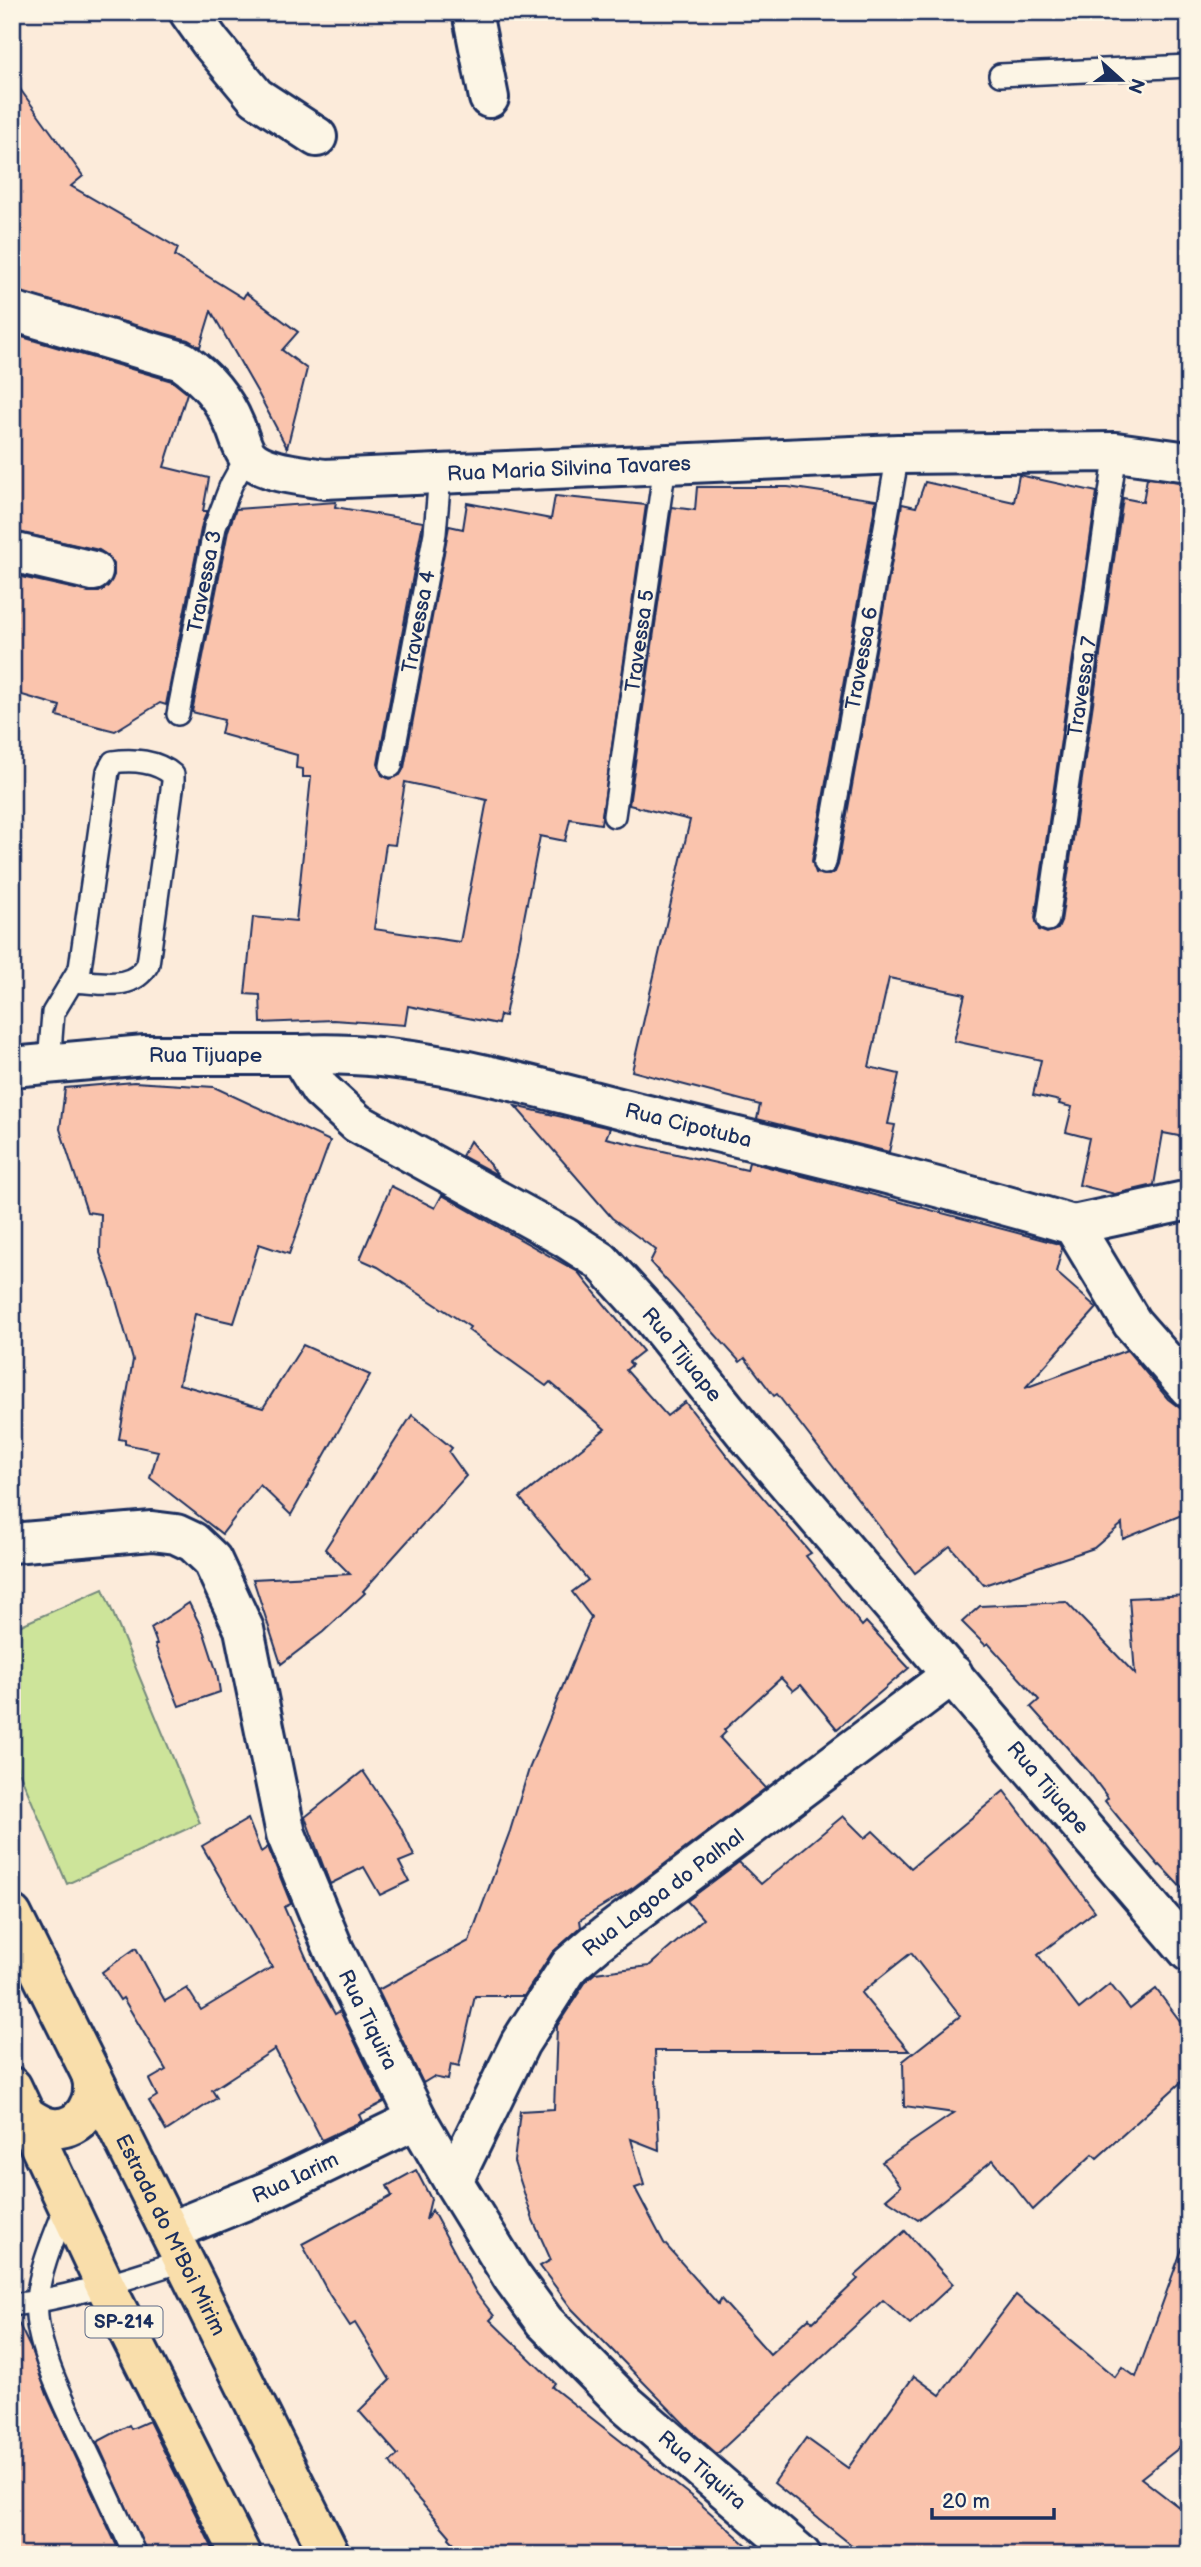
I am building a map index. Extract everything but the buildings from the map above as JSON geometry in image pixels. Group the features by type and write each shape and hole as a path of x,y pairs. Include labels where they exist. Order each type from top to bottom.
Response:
{"main road":[{"name":"Estrada do M'Boi Mirim","path":"12,1915 330,2555"},
{"path":"19,2101 39,2124 54,2128 69,2125 82,2117 93,2097 91,2074"},
{"name":"SP-214","path":"19,2101 105,2285 242,2555"}],"street":[{"path":"189,12 256,97 317,138"},
{"path":"472,12 489,98"},
{"path":"12,311 182,361 201,374 217,391 230,413 247,456"},
{"name":"Rua Maria Silvina Tavares","path":"247,456 274,470 324,479 898,454 1116,452 1189,462"},
{"path":"12,552 93,571"},
{"name":"Rua Cipotuba","path":"299,1055 338,1053 380,1056 499,1079 926,1184 1073,1225 1189,1200"},
{"name":"Rua Tijuape","path":"31,1066 145,1055 299,1055 320,1089 357,1123 565,1237 601,1261 653,1318 745,1433 1189,1952"},
{"path":"1073,1225 1132,1323 1189,1388"},
{"name":"Rua Tiquira","path":"12,1543 152,1531 176,1534 193,1542 212,1560 244,1629 285,1834 334,1950 417,2119 453,2181 512,2277 544,2321 625,2403 801,2555"},
{"name":"Rua Lagoa do Palhal","path":"453,2181 520,2043 570,1965 953,1674"},
{"name":"Rua Iarim","path":"178,2246 268,2191 417,2119"}],"lane":[{"path":"1000,75 1189,66"},
{"name":"Travessa 7","path":"1048,920 1116,452"},
{"name":"Travessa 6","path":"825,863 898,454"},
{"name":"Travessa 3","path":"178,714 215,527 220,509 247,456"},
{"name":"Travessa 5","path":"614,816 665,465"},
{"name":"Travessa 4","path":"391,766 435,533 440,475"},
{"path":"31,1066 53,1013 80,968 107,771 113,762 127,760 145,762 167,770 173,775 173,782 148,964 143,973 128,983 73,981"},
{"path":"68,2202 53,2243 37,2302 46,2355 58,2388 135,2555"},
{"path":"12,2305 37,2302 105,2285 178,2246"}],"green space":[{"path":"103,1589 200,1823 67,1884 12,1755 12,1629"}]}
